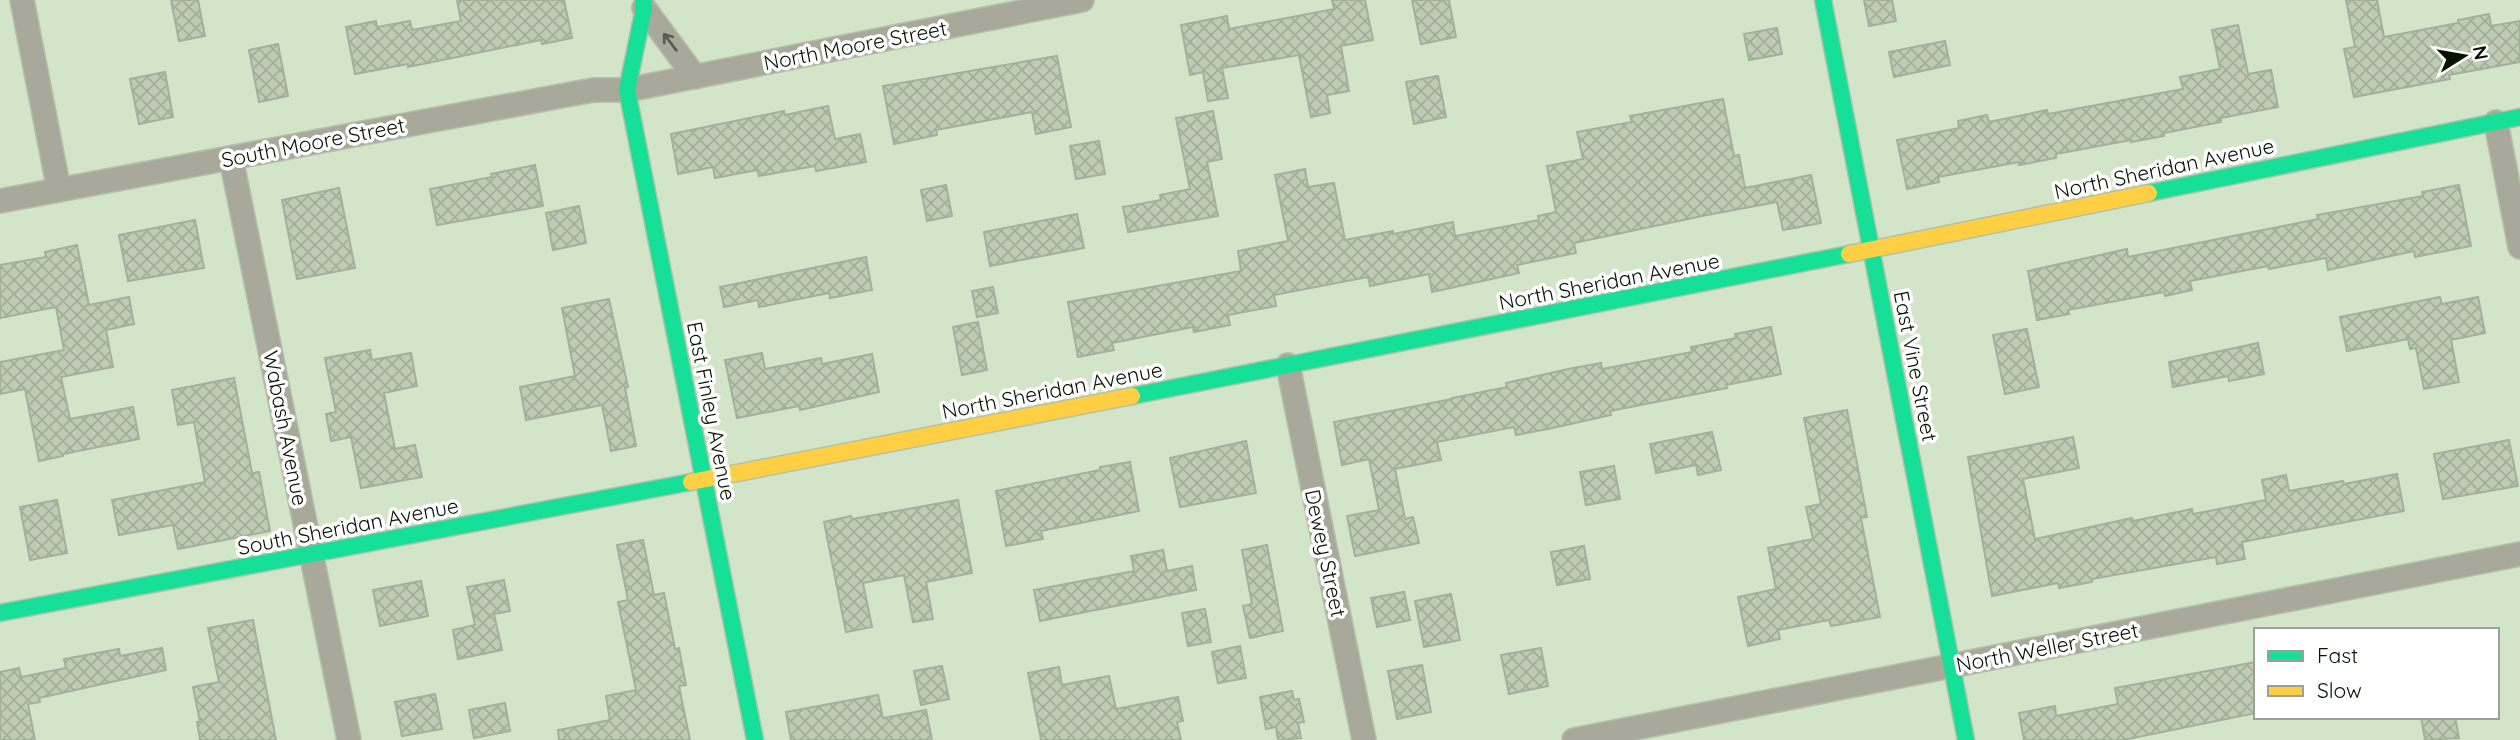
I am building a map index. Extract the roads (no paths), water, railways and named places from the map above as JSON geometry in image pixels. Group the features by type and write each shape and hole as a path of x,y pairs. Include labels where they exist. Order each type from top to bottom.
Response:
{"street":[{"path":"22,0 59,190"},
{"name":"North Moore Street","path":"627,90 1082,0"},
{"name":"East Vine Street","path":"1824,0 1966,740"},
{"path":"643,4 695,77"},
{"path":"627,90 643,4"},
{"name":"South Moore Street","path":"0,201 593,90 627,90"},
{"name":"East Finley Avenue","path":"627,90 755,740"},
{"name":"North Sheridan Avenue","path":"704,481 1872,250 2520,117"},
{"path":"2496,122 2520,247"},
{"name":"Wabash Avenue","path":"231,158 349,740"},
{"name":"Dewey Street","path":"1288,365 1364,740"},
{"name":"South Sheridan Avenue","path":"0,613 704,481"},
{"name":"North Weller Street","path":"1574,740 2520,554"}]}
